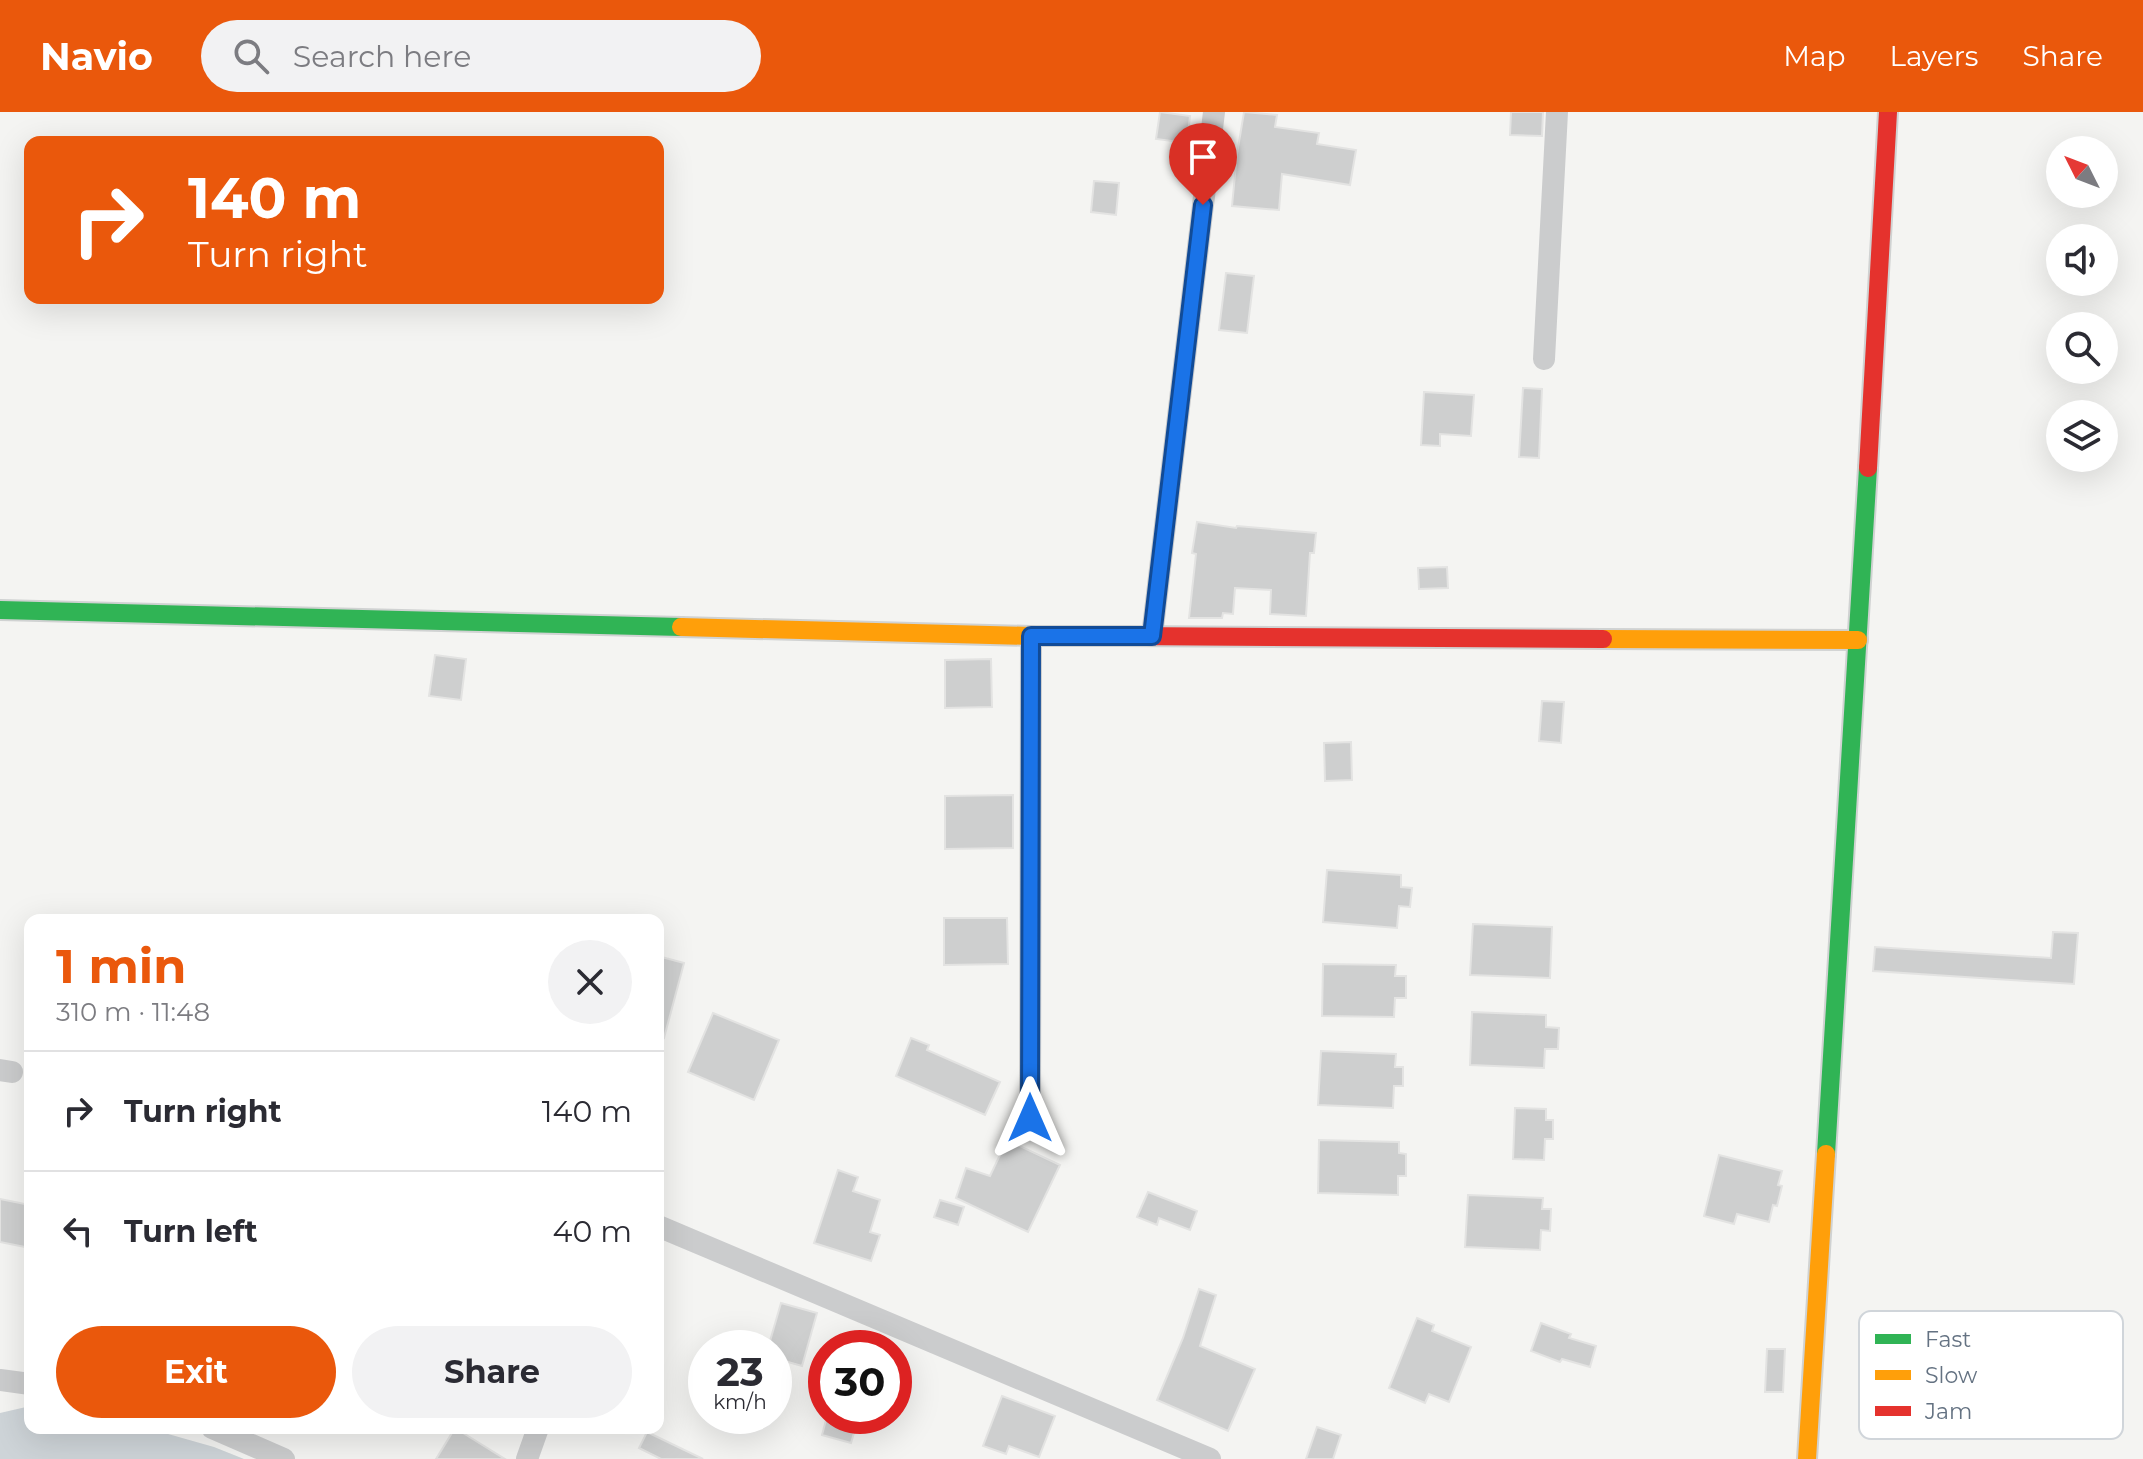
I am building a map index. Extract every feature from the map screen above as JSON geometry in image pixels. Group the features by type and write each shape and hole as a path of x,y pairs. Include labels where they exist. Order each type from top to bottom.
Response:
{"street":[{"path":"1152,636 1214,112"},
{"path":"1544,359 1557,112"},
{"path":"1807,1459 1888,112"},
{"path":"0,610 1031,636 1858,640"},
{"path":"1030,1118 1031,636"},
{"path":"664,1229 1210,1459"},
{"path":"0,1380 24,1383"},
{"path":"226,1434 284,1459"},
{"path":"527,1459 536,1434"}],"shaded area":[{"path":"24,1407 24,1434 168,1434 244,1459 0,1459 0,1413"}],"building":[{"path":"1160,112 1190,116 1187,143 1156,139"},
{"path":"1244,112 1277,115 1275,127 1319,133 1317,144 1356,150 1350,185 1282,174 1279,210 1232,206"},
{"path":"1511,112 1543,112 1542,136 1510,135"},
{"path":"1094,181 1119,183 1116,215 1091,212"},
{"path":"1226,273 1254,276 1247,333 1219,330"},
{"path":"1523,388 1542,389 1539,458 1519,457"},
{"path":"1424,392 1474,395 1471,436 1440,434 1440,446 1421,445"},
{"path":"1197,522 1316,533 1314,553 1310,553 1306,616 1270,614 1271,590 1235,588 1233,614 1223,613 1222,618 1189,618 1196,554 1192,553"},
{"path":"1447,567 1448,588 1419,589 1418,568"},
{"path":"435,655 466,659 461,700 429,696"},
{"path":"991,659 992,707 945,708 945,660"},
{"path":"1542,701 1564,702 1561,743 1539,741"},
{"path":"1351,742 1352,780 1325,781 1324,743"},
{"path":"1013,795 1013,848 945,849 945,796"},
{"path":"1327,870 1401,875 1401,887 1412,888 1410,907 1399,906 1397,928 1323,922"},
{"path":"944,918 1007,918 1008,964 944,965"},
{"path":"1473,924 1552,927 1550,978 1470,975"},
{"path":"2053,932 2078,933 2074,984 1873,971 1875,947 2051,958"},
{"path":"664,958 684,963 664,1038"},
{"path":"1323,964 1396,965 1395,976 1406,976 1406,998 1395,998 1394,1017 1322,1016"},
{"path":"1472,1012 1546,1015 1546,1027 1559,1028 1558,1049 1545,1049 1544,1068 1470,1065"},
{"path":"713,1013 779,1040 754,1100 688,1072"},
{"path":"911,1038 929,1045 927,1050 1000,1082 985,1115 896,1076"},
{"path":"1321,1051 1396,1054 1395,1067 1403,1067 1403,1086 1394,1086 1393,1108 1318,1105"},
{"path":"1515,1108 1546,1109 1546,1120 1553,1120 1553,1139 1545,1139 1544,1160 1513,1159"},
{"path":"1007,1140 1060,1165 1028,1232 956,1198 966,1168 990,1176"},
{"path":"1319,1140 1399,1142 1399,1153 1406,1154 1406,1176 1398,1176 1398,1195 1318,1193"},
{"path":"1719,1155 1782,1171 1777,1206 1773,1205 1769,1222 1737,1214 1734,1224 1704,1216"},
{"path":"838,1170 858,1177 853,1191 880,1200 870,1232 880,1235 871,1261 814,1243"},
{"path":"1148,1192 1197,1211 1190,1230 1159,1218 1157,1225 1137,1217"},
{"path":"1468,1195 1543,1198 1542,1209 1551,1209 1550,1231 1541,1230 1540,1250 1465,1247"},
{"path":"0,1199 24,1204 24,1247 0,1242"},
{"path":"940,1200 964,1207 958,1225 934,1217"},
{"path":"1199,1289 1216,1295 1200,1346 1255,1369 1228,1431 1157,1400"},
{"path":"781,1303 817,1313 812,1330 808,1330 808,1345 802,1366 792,1363 792,1330 773,1330"},
{"path":"1417,1318 1434,1325 1432,1331 1471,1347 1449,1402 1429,1394 1425,1403 1389,1388"},
{"path":"1541,1323 1571,1334 1569,1338 1596,1346 1590,1367 1562,1359 1560,1362 1531,1351"},
{"path":"1767,1349 1785,1349 1783,1392 1765,1392"},
{"path":"1002,1396 1055,1416 1039,1457 1009,1446 1006,1454 983,1446"},
{"path":"1317,1427 1341,1435 1333,1459 1306,1459"},
{"path":"451,1434 465,1434 505,1459 436,1459"},
{"path":"646,1434 651,1434 703,1459 661,1459 639,1448"},
{"path":"822,1434 854,1434 851,1443"}],"traffic: fast":[{"path":"1826,1154 1868,468"},
{"path":"0,610 681,627"}],"traffic: slow":[{"path":"681,627 1126,636"},
{"path":"1603,639 1858,640"},
{"path":"1807,1459 1826,1154"}],"traffic: jam":[{"path":"1868,468 1888,112"},
{"path":"1126,636 1603,639"}],"route":[{"path":"1030,1118 1031,636 1152,636 1203,205"}]}
